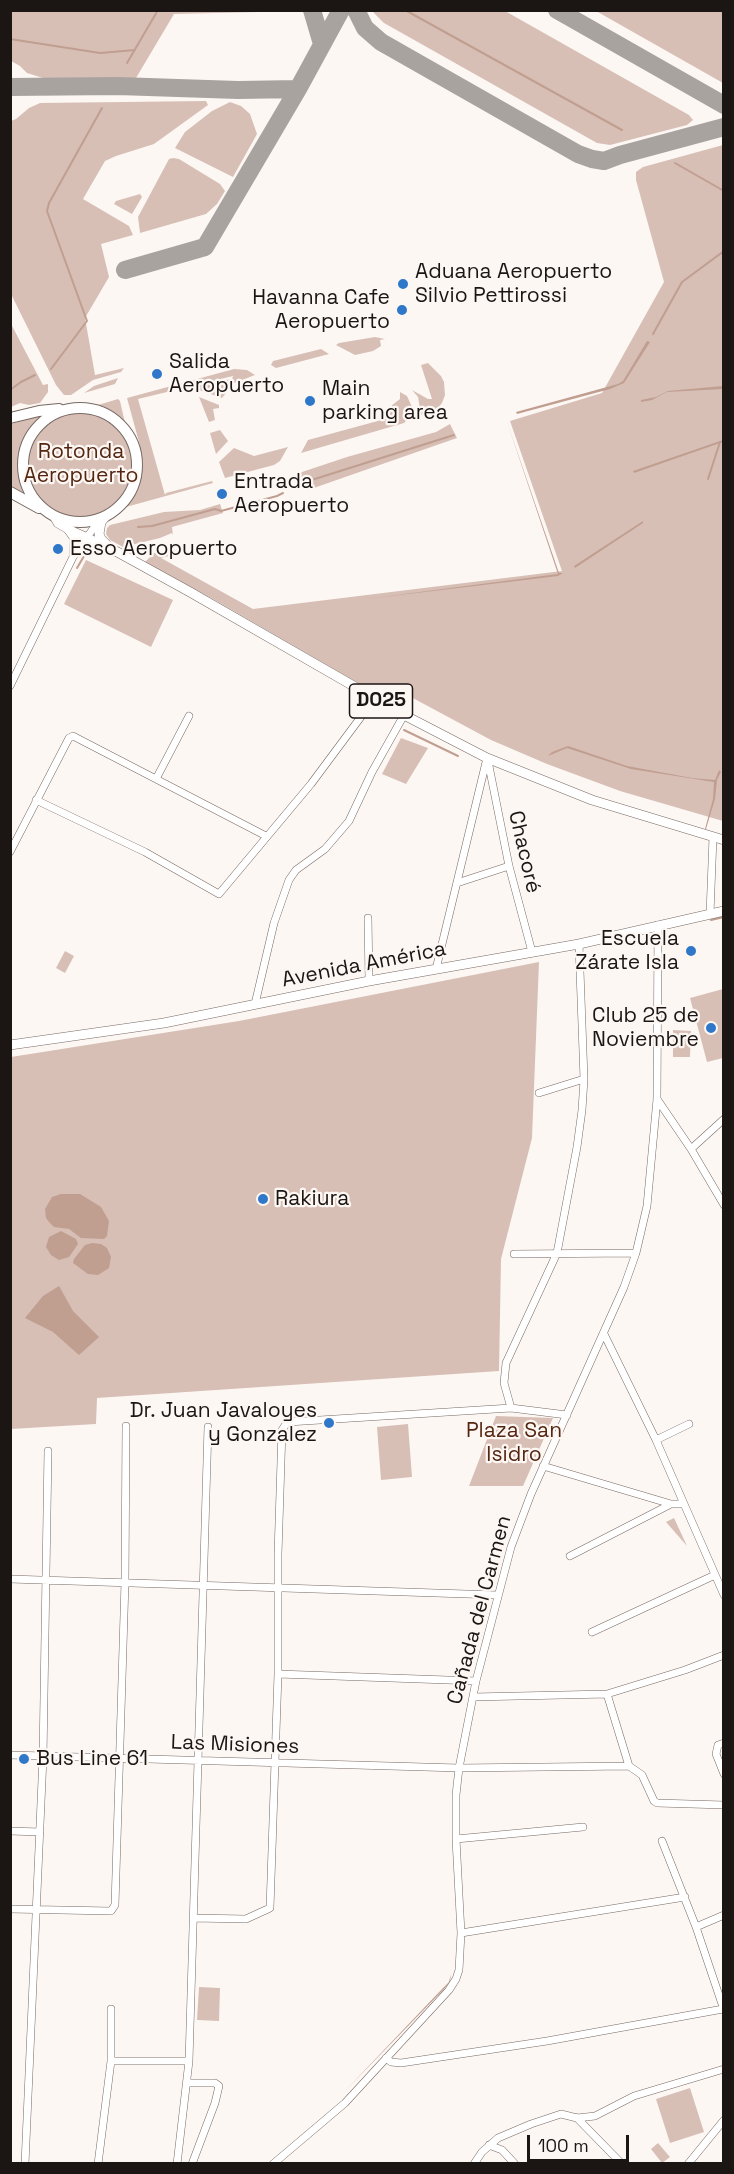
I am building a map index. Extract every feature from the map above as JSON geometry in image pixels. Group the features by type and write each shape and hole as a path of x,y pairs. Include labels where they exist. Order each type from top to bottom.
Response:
{"highway":[{"path":"10,418 39,411 85,407 110,415 125,428 135,445 138,472 128,497 119,508 103,518"},
{"name":"D025","path":"50,514 31,495 25,481 23,466 25,451 30,436 39,424 65,409"},
{"name":"D025","path":"10,492 50,514 79,522 103,518"}],"main road":[{"name":"D025","path":"50,514 58,523 85,538 112,549 245,622 404,715 487,758 592,800 723,840"},
{"path":"103,518 99,534 101,540 112,549"},
{"name":"Avenida América","path":"10,1045 157,1024 369,981 579,944 723,911"}],"street":[{"path":"10,686 73,557 85,538 103,518"},
{"path":"67,528 74,539 73,557"},
{"path":"36,800 145,852 218,894 311,784 375,698"},
{"path":"255,1004 274,923 289,880 296,870 325,849 349,821 372,772 404,715"},
{"path":"156,779 189,716"},
{"path":"10,852 69,738 73,736 266,836"},
{"path":"436,969 487,758"},
{"name":"Chacoré","path":"487,758 509,866 532,952"},
{"path":"710,914 713,837"},
{"path":"457,883 509,866"},
{"path":"368,918 369,981"},
{"name":"Cañada del Carmen","path":"273,2163 345,2103 452,1985 459,1970 461,1933 456,1839 459,1768 472,1697 497,1595 510,1547 543,1466 624,1287 636,1253 647,1206 657,1098 658,925"},
{"path":"511,1408 504,1383 506,1363 557,1253 577,1147 584,1079 579,944"},
{"path":"539,1093 584,1079"},
{"path":"657,1098 691,1149 723,1205"},
{"path":"691,1149 723,1119"},
{"path":"514,1254 636,1253"},
{"path":"604,1334 656,1440 723,1594"},
{"path":"193,1918 246,1919 270,1908 278,1674 277,1587 282,1430 285,1424 511,1408 567,1415"},
{"path":"656,1440 689,1424"},
{"path":"10,1909 111,1911 114,1908 125,1582 126,1426"},
{"path":"177,2163 189,2061 208,1427"},
{"path":"25,2163 43,1756 48,1451"},
{"path":"543,1466 671,1504 683,1504"},
{"path":"570,1556 671,1504"},
{"path":"592,1632 715,1575"},
{"path":"10,1579 497,1595"},
{"path":"472,1697 607,1694 685,1670 723,1655"},
{"path":"278,1674 476,1681"},
{"path":"607,1694 629,1766 642,1775 654,1801 657,1803 723,1805"},
{"path":"723,1743 718,1745 716,1754 723,1774"},
{"name":"Las Misiones","path":"10,1755 459,1768 629,1766"},
{"path":"456,1839 584,1827"},
{"path":"10,1831 40,1832"},
{"path":"386,2058 392,2062 401,2063 548,2041 723,2009 696,1927 662,1841"},
{"path":"461,1933 685,1898"},
{"path":"696,1927 723,1915"},
{"path":"98,2163 111,2061 111,2009"},
{"path":"111,2061 189,2061"},
{"path":"474,2163 498,2138 548,2118 561,2114 577,2118 595,2116 634,2096 723,2069"},
{"path":"187,2083 219,2086 215,2103 192,2163"},
{"path":"577,2118 622,2163"},
{"path":"688,2163 723,2121"},
{"path":"489,2145 502,2150 515,2163"}],"green space":[{"path":"10,11 269,11 174,14 136,78 46,79 27,73 11,61"},
{"path":"372,11 505,11 689,115 693,120 687,125 610,145 597,143 384,23"},
{"path":"596,11 723,11 723,83"},
{"path":"206,101 208,105 154,144 105,161 83,199 129,226 133,235 101,244 109,277 85,318 95,375 124,368 121,372 93,380 71,395 64,395 56,385 11,294 11,121 40,103"},
{"path":"230,102 241,106 250,114 257,134 233,177 175,148 185,132 212,111"},
{"path":"723,145 723,821 620,791 547,764 491,740 396,689 389,701 145,562 154,553 168,550 169,556 161,558 253,609 562,571 510,421 602,393 664,282 636,180 636,172 643,167"},
{"path":"169,159 179,159 220,184 225,191 217,204 206,214 140,233 138,217"},
{"path":"140,194 142,197 132,214 114,204 116,201"},
{"path":"10,322 43,385 48,384 48,392 40,403 29,405 20,403 11,407"},
{"path":"375,337 385,339 380,340 381,346 373,351 355,355 336,345 339,343"},
{"path":"321,349 329,354 276,368 271,365 273,361"},
{"path":"428,363 441,376 445,395 437,409 421,415 418,397 412,390 432,399 421,365"},
{"path":"234,369 247,370 255,375 234,383 222,398 196,389 196,386 232,379 233,376 138,399 165,495 212,481 213,483 126,507 139,485 143,464 127,398"},
{"path":"118,378 115,384 84,393 94,386"},
{"path":"400,392 407,396 412,407 412,414 404,423 301,453 308,440 385,419 391,406 400,399"},
{"path":"199,397 219,405 219,408 213,409 215,420 209,422"},
{"path":"118,399 125,423 112,411 98,405"},
{"name":"Rotonda Aeropuerto","path":"81,411 101,415 119,426 130,444 134,464 130,484 119,502 101,513 81,517 61,513 43,502 32,484 28,464 32,444 43,426 61,415"},
{"path":"42,415 26,434 20,452 20,476 29,497 11,489 11,424"},
{"path":"450,424 457,438 308,490 300,486 296,479 296,474 436,432"},
{"path":"220,430 228,441 216,454 210,433"},
{"path":"288,447 280,461 274,465 225,478 219,462 234,448 254,456"},
{"path":"220,504 223,513 172,527 173,535 172,533 123,547 110,540 106,534 110,525 164,512 200,510"},
{"path":"86,560 173,600 151,647 64,604"},
{"path":"401,738 428,748 406,784 382,774"},
{"path":"65,951 74,956 65,973 56,968"},
{"name":"Rakiura","path":"539,962 532,1138 501,1259 499,1371 97,1398 96,1424 11,1429 11,1057 239,1021"},
{"name":"Club 25 de Noviembre","path":"723,989 723,1058 707,1062 690,998"},
{"path":"673,1030 691,1031 690,1057 673,1057"},
{"name":"Plaza San Isidro","path":"496,1416 553,1418 523,1486 469,1486"},
{"path":"408,1424 412,1477 381,1480 377,1427"},
{"path":"674,1518 687,1546 666,1522"},
{"path":"199,1987 220,1988 219,2021 197,2020"},
{"path":"690,2088 704,2132 670,2143 656,2099"},
{"path":"658,2143 670,2157 662,2163 651,2149"}],"shaded area":[{"path":"647,341 650,342 624,383 610,389 517,414 516,412 618,384 623,381"},
{"path":"723,386 723,389 667,392 652,400 641,402 641,400 656,397 668,391"},
{"path":"507,422 559,573 563,573 558,576 366,599 558,574"},
{"path":"723,440 723,442 634,473 633,471"},
{"path":"643,521 643,523 575,568 574,566"},
{"path":"568,746 627,766 692,778 715,780 719,770 721,772 717,780 715,799 706,829 713,799 714,782 631,769 567,748 548,756"},
{"path":"61,1194 80,1194 101,1207 109,1221 107,1236 104,1239 81,1238 69,1229 54,1227 46,1218 45,1209 52,1197"},
{"path":"61,1231 76,1239 78,1244 69,1257 59,1260 51,1255 46,1247 49,1237"},
{"path":"101,1244 107,1248 111,1257 109,1268 98,1275 88,1274 73,1263 85,1245"},
{"path":"59,1286 73,1311 99,1337 79,1355 53,1332 25,1318 43,1296"},
{"path":"451,1974 450,1982 444,1989 343,2093 449,1982"}],"waterway":[{"path":"127,63 158,10"},
{"path":"405,10 622,130"},
{"path":"10,39 100,53 135,50"},
{"path":"51,369 87,321 47,211 49,203 102,108"},
{"path":"675,163 724,191"},
{"path":"653,334 682,282 724,251"},
{"path":"10,390 35,375"},
{"path":"299,484 454,435"},
{"path":"708,479 720,442"},
{"path":"138,527 152,526 215,509 221,511 283,493"},
{"path":"77,568 87,551"},
{"path":"404,730 458,756"},
{"path":"711,920 724,917"}],"taxiway":[{"path":"312,10 322,44"},
{"path":"10,87 298,89 341,10"},
{"path":"356,10 365,28 381,42 578,154 592,159 604,161 724,127"},
{"path":"557,10 724,105"},
{"path":"125,270 205,247 298,89"}],"place":[{"name":"Aduana Aeropuerto Silvio Pettirossi","path":"403,284"},
{"name":"Havanna Cafe Aeropuerto","path":"402,310"},
{"name":"Salida Aeropuerto","path":"157,374"},
{"name":"Main parking area","path":"310,401"},
{"name":"Entrada Aeropuerto","path":"222,494"},
{"name":"Esso Aeropuerto","path":"58,549"},
{"name":"Escuela Zárate Isla","path":"691,951"},
{"name":"Club 25 de Noviembre","path":"711,1028"},
{"name":"Rakiura","path":"263,1199"},
{"name":"Dr. Juan Javaloyes y Gonzalez","path":"329,1423"},
{"name":"Bus Line 61","path":"24,1759"}]}
